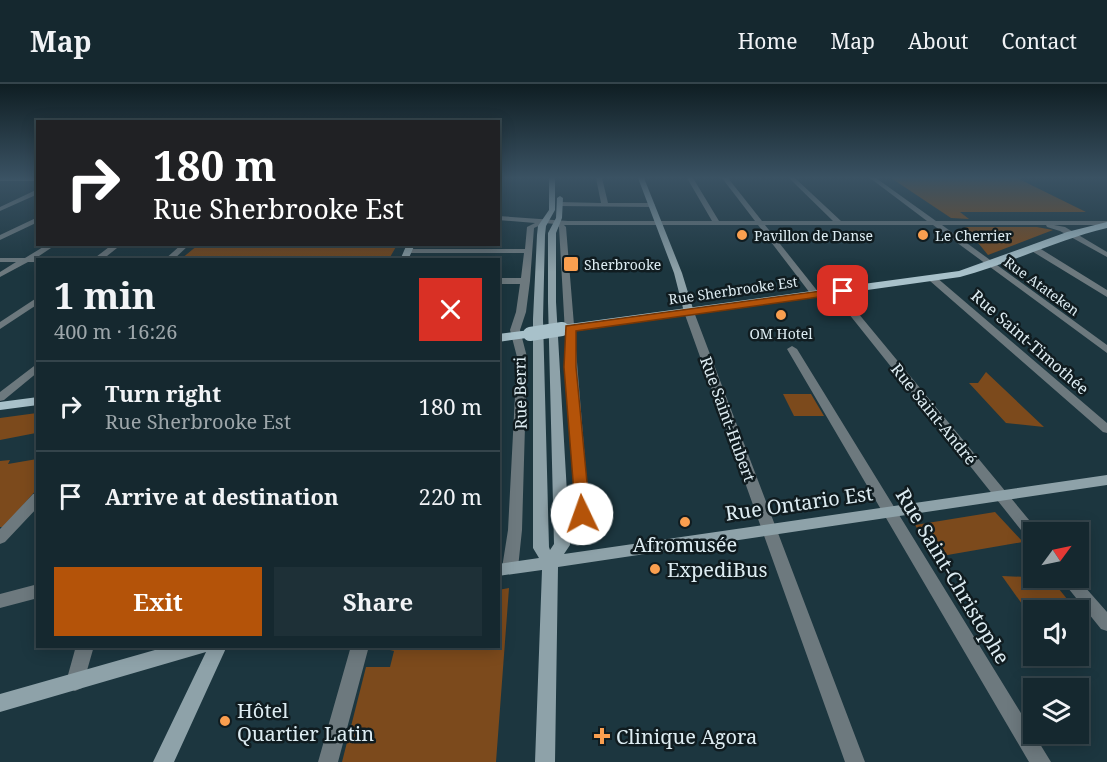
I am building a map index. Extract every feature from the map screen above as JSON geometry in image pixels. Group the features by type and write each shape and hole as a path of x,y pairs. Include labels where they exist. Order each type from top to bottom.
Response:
{"main road":[{"name":"Rue Sherbrooke Est","path":"500,338 969,273 1070,234 1106,225"},
{"path":"0,406 36,401"}],"street":[{"name":"Rue Berri","path":"550,563 562,545 552,302 552,210"},
{"name":"Rue Berri","path":"544,762 550,563 541,544 538,319 541,235 557,210"},
{"name":"Rue Saint-Hubert","path":"654,210 768,529 855,762"},
{"path":"709,210 717,223"},
{"path":"748,210 816,295"},
{"path":"825,210 839,223"},
{"path":"915,210 977,255"},
{"path":"930,210 950,223 977,255"},
{"path":"500,218 551,222"},
{"path":"0,238 36,220"},
{"name":"Rue Berri","path":"504,569 515,530 522,357 515,336 526,281 531,228 551,222 562,227 566,328 582,509 578,521 562,539"},
{"path":"500,223 1106,225"},
{"path":"1021,223 1052,226 1107,255"},
{"path":"0,275 51,246"},
{"path":"99,258 116,246"},
{"path":"170,258 185,246"},
{"path":"1033,248 1107,294"},
{"path":"408,252 528,251"},
{"name":"Rue Atateken","path":"977,255 1107,350"},
{"path":"0,260 36,260"},
{"name":"Rue Saint-Timothée","path":"933,279 1107,429"},
{"path":"500,281 526,281"},
{"name":"Rue Saint-André","path":"836,292 1023,523"},
{"path":"0,326 36,301"},
{"name":"Rue Saint-Christophe","path":"792,349 1041,762"},
{"path":"0,398 36,368"},
{"name":"Rue Ontario Est","path":"504,569 1107,480"},
{"path":"0,538 36,500"},
{"path":"1076,588 1107,624"},
{"path":"0,601 36,592"},
{"path":"75,682 84,648"},
{"path":"0,704 193,648"},
{"path":"163,762 217,648"},
{"path":"328,762 359,648"}],"shaded area":[{"path":"938,210 1081,210 1086,212 960,212 969,219 951,218"},
{"path":"965,227 1037,227 1053,230 988,255"},
{"path":"197,246 396,246 390,258 182,258"},
{"path":"986,372 1044,427 1006,423 969,383 978,383"},
{"path":"783,394 811,394 824,416 794,416"},
{"path":"36,413 36,433 0,440 0,418"},
{"path":"36,459 36,490 4,527 0,527 0,461 10,460 8,464"},
{"path":"995,512 1023,542 936,557 915,525"},
{"path":"1002,576 1023,577 1023,588 1058,588 1068,600 1023,600 1023,605"},
{"path":"509,588 496,762 342,762 366,667 390,667 394,651 390,648 500,648 500,590"}],"place":[{"name":"Pavillon de Danse","path":"742,235"},
{"name":"Le Cherrier","path":"923,235"},
{"name":"Sherbrooke","path":"571,264"},
{"name":"OM Hotel","path":"781,315"},
{"name":"Afromusée","path":"685,522"},
{"name":"ExpediBus","path":"655,569"},
{"name":"Hôtel Quartier Latin","path":"225,721"},
{"name":"Clinique Agora","path":"602,736"}],"route":[{"path":"582,514 570,367 570,328 843,291"}]}
